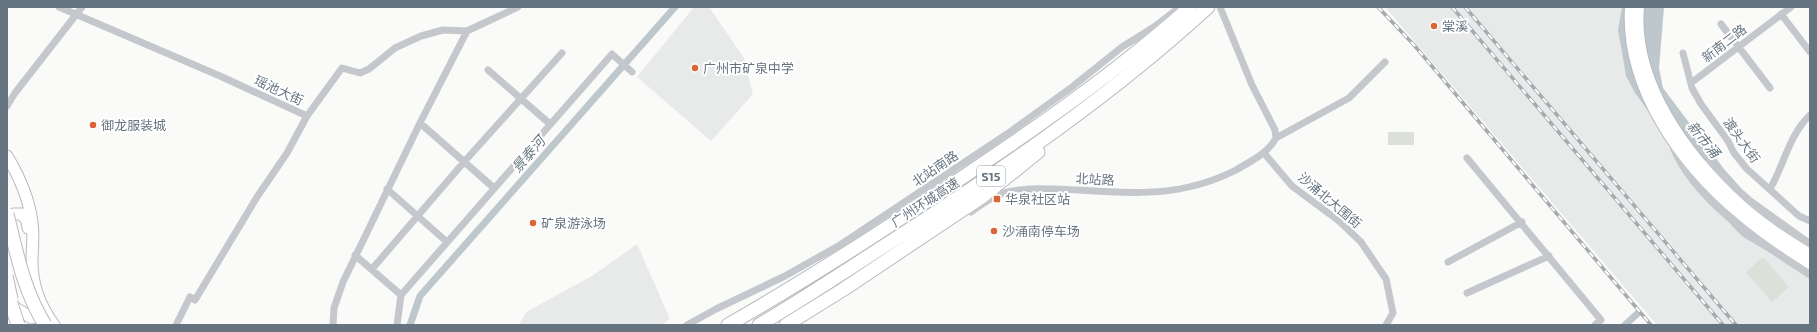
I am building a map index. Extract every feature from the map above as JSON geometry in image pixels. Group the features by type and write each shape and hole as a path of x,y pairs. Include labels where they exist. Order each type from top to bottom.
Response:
{"highway":[{"name":"广州环城高速","path":"731,323 861,244 1010,145 1078,97 1190,7"},
{"name":"广州环城高速","path":"759,325 940,210 1012,162 1124,80 1208,7"},
{"path":"786,325 983,196 1029,160 1124,80"},
{"path":"7,214 25,286 45,325"},
{"path":"7,290 19,325"},
{"path":"7,318 10,325"}],"main road":[{"path":"1630,7 1631,37 1637,66 1649,98 1666,129 1690,164 1731,207 1760,230 1810,264"},
{"path":"1639,7 1638,27 1647,70 1662,107 1684,143 1712,176 1741,205 1774,230 1810,254"},
{"path":"7,156 18,175 30,212 33,229 32,262 34,286 44,309 54,325"},
{"path":"7,218 14,214 22,214 27,221 27,274 30,288 39,309 37,317 30,318 7,303"},
{"path":"7,276 19,325"},
{"path":"7,318 19,325"}],"street":[{"name":"瑶池大街","path":"59,7 220,76 307,116 342,68 360,73 369,69 395,48 421,36 443,30 467,31"},
{"path":"7,106 15,93 82,7"},
{"path":"332,325 336,301 355,255 467,31 518,7"},
{"name":"北站南路","path":"687,325 716,309 785,276 840,245 1007,134 1072,87 1122,47 1154,27 1180,7"},
{"path":"1220,7 1228,23 1252,84 1275,130 1276,138 1349,98 1385,62"},
{"name":"新南二路","path":"1691,83 1791,7"},
{"path":"1781,14 1810,52"},
{"path":"1721,24 1770,88"},
{"path":"372,269 464,162 562,53"},
{"name":"渡头大街","path":"1683,53 1691,83 1701,104 1728,141 1734,153 1747,169 1799,216 1810,221"},
{"path":"397,325 401,295 612,54 632,72"},
{"path":"488,70 550,124"},
{"path":"1770,189 1777,177 1792,141 1804,121 1810,115"},
{"path":"176,325 190,297 195,300 257,197 287,153 307,116"},
{"path":"420,123 494,188"},
{"path":"1666,129 1682,162 1707,195 1726,213 1751,233 1810,274"},
{"name":"北站路","path":"794,325 984,203 1006,192 1019,190 1058,190 1135,194 1170,191 1199,185 1243,166 1264,152 1276,138"},
{"path":"1684,143 1736,191 1810,245"},
{"name":"沙涌北大围街","path":"1264,152 1292,186 1339,221 1360,242 1386,279 1393,313 1386,325"},
{"path":"1467,158 1522,222 1601,320 1596,325"},
{"path":"387,190 447,242"},
{"path":"1448,262 1522,222"},
{"path":"355,255 401,295"},
{"path":"1467,293 1549,256"},
{"path":"30,318 40,325"}],"shaded area":[{"name":"广州市矿泉中学","path":"694,7 709,7 744,58 753,94 711,141 637,77"},
{"path":"1385,7 1622,7 1618,30 1626,76 1635,93 1732,226 1743,237 1810,276 1810,325 1657,325"},
{"path":"1622,7 1664,7 1659,68 1663,88 1724,169 1757,206 1810,276 1743,237 1732,226 1635,93 1626,76 1618,30"},
{"path":"1388,132 1414,132 1414,145 1388,145"},
{"path":"637,244 670,319 661,325 519,325 526,312 592,276"},
{"path":"1763,257 1789,287 1772,302 1746,272"}],"waterway":[{"name":"景泰河","path":"410,325 420,296 675,7"},
{"path":"1625,325 1637,314"}],"railway":[{"path":"1378,7 1414,45 1651,325"},
{"path":"1452,7 1723,325"},
{"path":"1465,7 1736,325"}],"place":[{"name":"棠溪","path":"1434,26"},
{"name":"广州市矿泉中学","path":"695,68"},
{"name":"御龙服装城","path":"93,125"},
{"name":"华泉社区站","path":"997,199"},
{"name":"矿泉游泳场","path":"533,223"},
{"name":"沙涌南停车场","path":"994,231"}],"water label":[{"name":"新市涌","path":"1704,139"}]}
